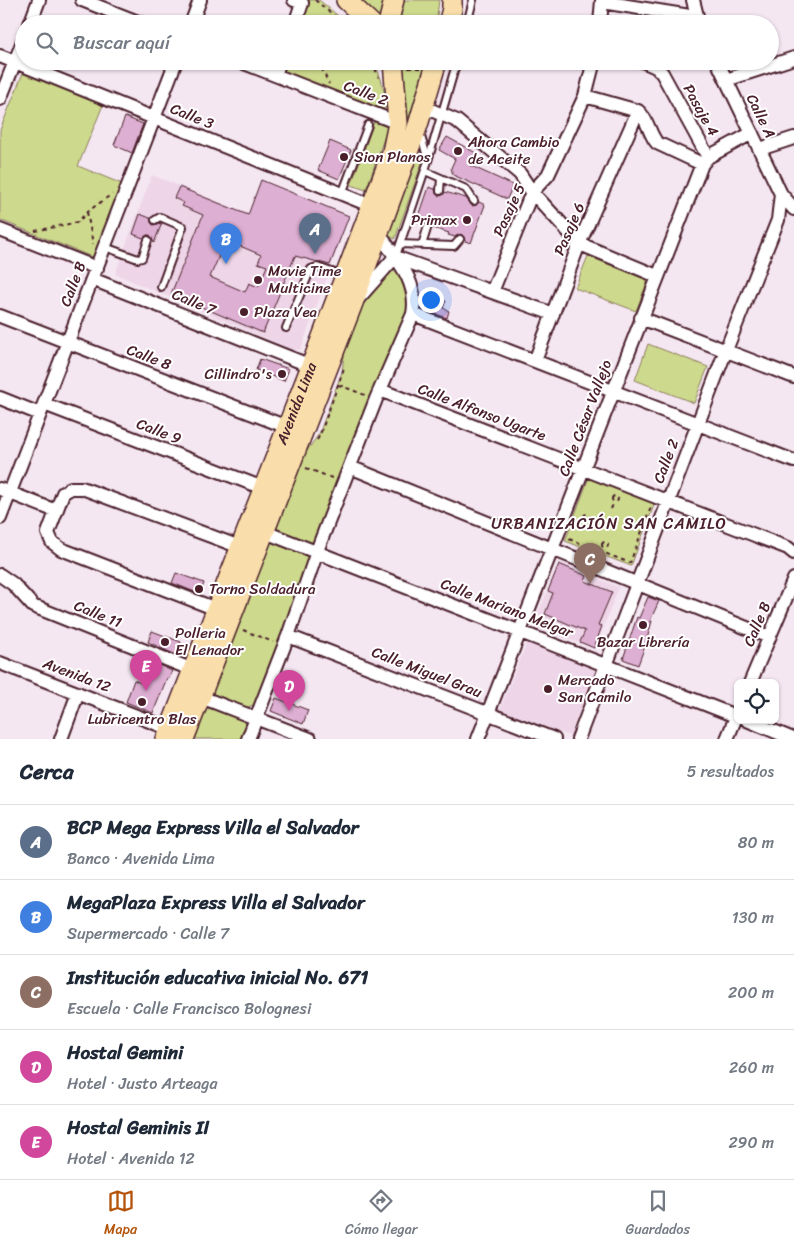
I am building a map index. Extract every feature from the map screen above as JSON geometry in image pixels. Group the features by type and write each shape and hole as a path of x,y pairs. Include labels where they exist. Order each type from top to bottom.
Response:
{"main road":[{"path":"346,0 362,15"},
{"path":"390,15 394,0"},
{"path":"450,15 452,0"},
{"name":"Avenida Lima","path":"193,694 193,670 392,152 398,123 393,70"},
{"name":"Avenida Lima","path":"173,736 265,532 379,234 421,116 435,70"}],"street":[{"path":"33,15 39,0"},
{"path":"82,0 120,15"},
{"path":"194,15 200,0"},
{"path":"693,0 697,15"},
{"path":"601,15 602,1 673,15"},
{"path":"296,15 298,2"},
{"name":"Calle 3","path":"0,56 15,62"},
{"path":"779,63 794,58"},
{"path":"0,99 15,62"},
{"name":"Calle 3","path":"35,70 372,206"},
{"name":"Calle B","path":"0,518 5,491 42,409 173,70"},
{"name":"Calle 2","path":"262,70 398,123"},
{"path":"275,75 277,70"},
{"name":"Pasaje 5","path":"492,292 532,192 548,175 585,96 592,70"},
{"name":"Pasaje 4","path":"659,70 705,161"},
{"name":"Calle A","path":"721,70 781,194 794,209"},
{"path":"726,80 757,70"},
{"path":"585,96 638,111 642,114 653,139 657,143 705,161 752,133"},
{"name":"Pasaje 6","path":"535,361 579,244 638,111"},
{"path":"421,116 443,114 457,121 520,174 532,192 579,244 657,276"},
{"path":"760,149 794,138"},
{"name":"Calle César Vallejo","path":"478,739 657,276 705,161"},
{"name":"Calle 2","path":"578,739 726,350 778,220 781,194"},
{"name":"Calle 7","path":"0,230 94,274 311,366"},
{"path":"248,739 350,467 378,395 413,314 414,292 408,278 379,234"},
{"path":"395,257 552,314"},
{"path":"353,303 395,257"},
{"path":"413,314 794,461"},
{"name":"Calle 8","path":"0,316 287,428"},
{"path":"641,318 794,376"},
{"name":"Calle Alfonso Ugarte","path":"378,395 582,469 788,548 794,553"},
{"name":"Calle 9","path":"0,398 42,409 263,488"},
{"path":"350,467 769,637"},
{"path":"216,609 61,549 52,542 48,533 56,511 63,493 71,488 82,488 240,547"},
{"path":"5,491 56,511"},
{"name":"Calle Mariano Melgar","path":"265,532 734,714"},
{"name":"Calle 11","path":"0,575 13,584 33,606 193,670"},
{"name":"Calle B","path":"752,679 794,579"},
{"name":"Calle Miguel Grau","path":"286,641 488,713 554,739"},
{"name":"Avenida 12","path":"1,667 78,693 173,736"},
{"path":"61,739 78,693"},
{"path":"193,694 310,739"},
{"path":"727,739 735,724"},
{"name":"Calle Mariano Melgar","path":"758,724 793,739"}],"lane":[{"path":"469,15 473,0"},
{"path":"395,257 425,171 455,70"},
{"path":"421,116 428,161"},
{"path":"342,194 368,125"},
{"path":"425,171 466,189 474,201"},
{"path":"440,191 441,178"},
{"path":"155,220 160,217 181,225 183,230 160,287"},
{"path":"422,245 428,226"},
{"path":"400,244 454,246 460,239"},
{"path":"104,247 140,259 148,240"},
{"path":"286,328 311,269 317,267 345,276"}],"path":[{"path":"315,0 333,15"},
{"path":"321,70 330,86"},
{"path":"375,70 379,80"},
{"path":"41,235 32,231 78,222 87,212 129,184"},
{"path":"87,212 94,274"},
{"path":"339,385 378,395"},
{"path":"301,466 344,483"},
{"path":"611,509 614,502"},
{"path":"572,531 569,540 630,563 654,502"},
{"path":"579,514 584,516 585,520 590,518 596,520"},
{"path":"624,525 630,527 632,531 636,529 642,531"},
{"path":"602,552 608,545 608,536"},
{"path":"238,629 286,641"}],"shaded area":[{"path":"152,175 335,248 336,253 301,349 295,351 115,274"},
{"path":"559,562 590,575 588,580 594,582 596,578 619,587 595,649 533,626"},
{"name":"Mercado San Camilo","path":"527,642 596,669 570,736 500,709"}],"green space":[{"path":"310,0 319,0 337,15 304,15"},
{"path":"354,0 385,0 381,15 374,15"},
{"path":"402,0 439,0 437,15 400,15"},
{"path":"378,70 388,107 378,110 281,71"},
{"path":"402,70 428,70 396,160"},
{"path":"23,73 103,105 78,166 127,186 97,259 0,220 0,130"},
{"path":"374,122 388,127 366,190 351,185"},
{"path":"415,157 423,160 395,239 387,235"},
{"path":"588,256 648,280 636,311 575,288"},
{"path":"394,271 399,273 404,281 410,308 313,545 278,531 276,526 303,456 319,434 342,372 345,347 359,307 387,273"},
{"path":"648,344 708,367 694,403 635,380"},
{"path":"590,475 656,500 631,566 565,541"},
{"path":"274,541 309,555 310,560 254,705 244,708 215,696 212,691 268,543"},
{"path":"210,708 244,720 247,726 242,739 195,739 206,710"}],"building":[{"path":"125,117 143,124 132,153 114,145"},
{"path":"447,137 476,153 469,165 513,185 507,199 453,175 451,168 455,159 439,150"},
{"path":"330,141 351,150 339,179 318,170"},
{"path":"261,180 349,216 330,265 295,256 263,333 171,294 203,215 182,206 184,203 174,198 179,187 248,215","holes":["226,240 261,255 258,263 267,266 258,287 249,283 245,292 210,277"]},
{"path":"429,187 435,189 436,194 439,196 445,192 466,198 472,206 479,202 485,205 471,243 465,241 461,234 455,237 433,228 430,221 426,221 423,224 417,222"},
{"path":"140,214 150,218 153,225 162,223 154,243 150,235 143,238 133,234"},
{"path":"430,295 446,301 443,308 449,311 447,318 425,310"},
{"path":"260,359 289,369 284,381 256,370"},
{"path":"559,564 587,576 585,581 612,592 598,625 602,626 594,648 580,642 585,631 545,614 553,593 548,591"},
{"path":"176,573 204,583 200,594 172,583"},
{"path":"648,597 659,601 650,621 652,621 638,665 623,659 637,617 639,618"},
{"name":"Polleria El Lenador","path":"152,631 181,642 176,655 148,642"},
{"path":"150,661 172,671 169,679 167,678 153,713 126,702 134,680 141,683"},
{"path":"276,698 308,710 303,724 271,711"}],"place":[{"name":"Ahora Cambio de Aceite","path":"458,151"},
{"name":"Sion Planos","path":"344,157"},
{"name":"Primax","path":"467,220"},
{"name":"BCP Mega Express Villa el Salvador","path":"315,254"},
{"name":"MegaPlaza Express Villa el Salvador","path":"226,264"},
{"name":"Movie Time Multicine","path":"258,280"},
{"name":"Plaza Vea","path":"244,312"},
{"name":"Cillindro's","path":"282,374"},
{"name":"Institución educativa inicial No. 671","path":"590,584"},
{"name":"Torno Soldadura","path":"199,589"},
{"name":"Bazar Librería","path":"643,625"},
{"name":"Polleria El Lenador","path":"165,642"},
{"name":"Mercado San Camilo","path":"548,689"},
{"name":"Hostal Geminis II","path":"146,691"},
{"name":"Lubricentro Blas","path":"142,702"},
{"name":"Hostal Gemini","path":"289,711"}],"district":[{"name":"URBANIZACIÓN SAN CAMILO","path":"609,523"}]}
